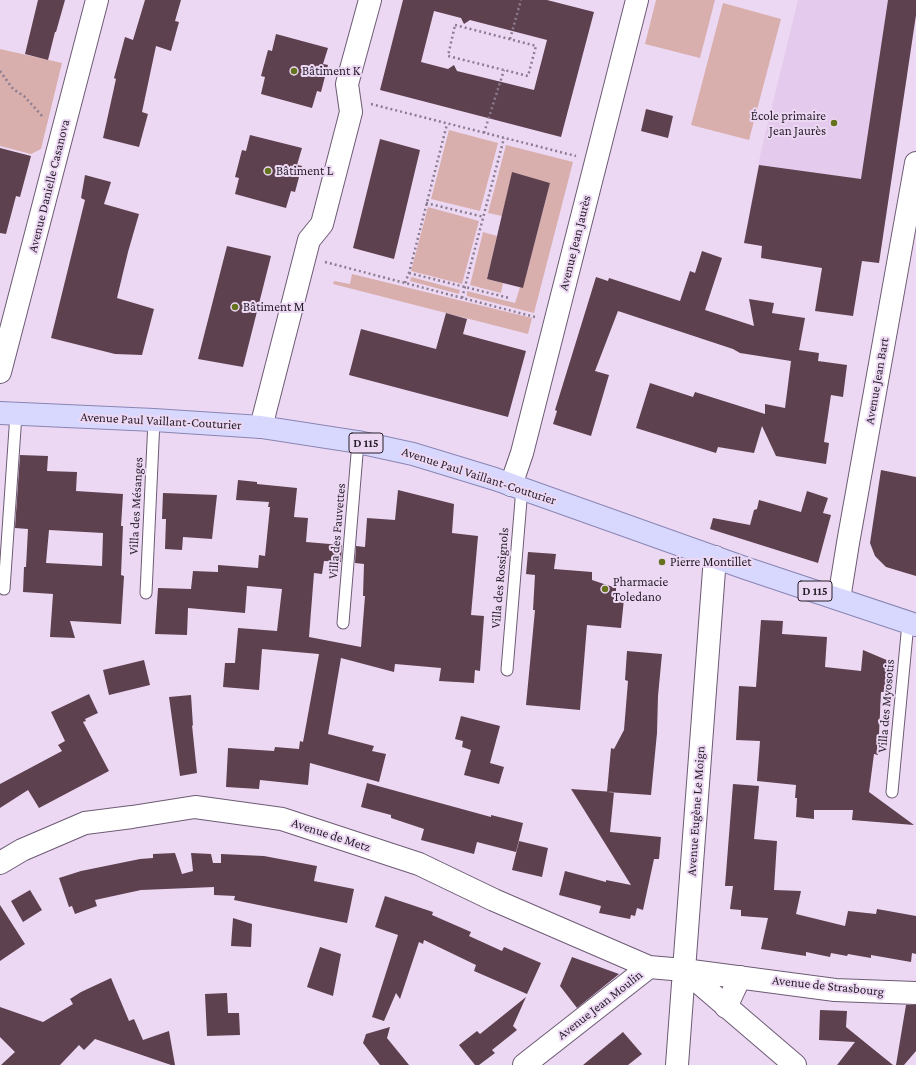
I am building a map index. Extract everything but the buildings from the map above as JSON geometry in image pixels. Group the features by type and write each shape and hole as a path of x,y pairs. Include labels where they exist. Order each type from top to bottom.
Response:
{"main road":[{"name":"Avenue Paul Vaillant-Couturier","path":"8,414 261,426 358,442 413,454 516,486 715,557 912,624"}],"street":[{"name":"Avenue Danielle Casanova","path":"1,365 97,0"},
{"path":"261,426 309,240 322,224 351,112 347,84 370,0"},
{"name":"Avenue Jean Jaurès","path":"516,486 522,453 636,0"},
{"name":"Avenue Jean Bart","path":"839,599 916,164"},
{"name":"Avenue Eugène Le Moign","path":"677,1065 715,557"},
{"name":"Avenue de Metz","path":"0,863 22,850 85,823 195,807 282,819 419,864 494,900 649,967"},
{"name":"Avenue Jean Moulin","path":"524,1065 649,967 684,970"},
{"path":"684,970 795,1065"},
{"name":"Avenue de Strasbourg","path":"684,970 835,990 916,993"},
{"path":"726,1007 740,977"}],"lane":[{"path":"4,589 8,414"},
{"name":"Villa des Mésanges","path":"146,593 154,420"},
{"name":"Villa des Fauvettes","path":"343,623 358,442"},
{"name":"Villa des Rossignols","path":"507,670 516,486"},
{"name":"Villa des Myosotis","path":"892,792 912,624"}],"path":[{"path":"510,39 521,0"},
{"path":"455,25 510,39 536,46 528,76 448,56 455,25"},
{"path":"484,133 504,70"},
{"path":"0,71 13,89 24,96 47,121 64,126"},
{"path":"349,99 596,162"},
{"path":"405,283 447,124"},
{"path":"462,298 504,138"},
{"path":"426,203 484,217"},
{"path":"305,257 555,322"},
{"path":"408,273 509,298"}],"shaded area":[{"path":"656,0 715,0 700,58 645,44"},
{"name":"École primaire Jean Jaurès","path":"798,0 916,0 916,15 879,263 744,243 761,151"},
{"path":"723,3 781,19 749,140 691,125"},
{"path":"0,49 62,63 41,149 31,154 0,146"},
{"path":"449,130 498,143 480,211 431,199"},
{"path":"506,145 573,162 534,313 467,296 467,291 515,303 520,287 523,288 550,183 512,173 502,216 488,213"},
{"path":"428,207 479,221 462,284 411,271"},
{"path":"483,232 497,236 487,279 503,283 501,293 470,285"},
{"path":"352,274 532,318 528,334 333,284 334,281 350,284"},
{"path":"411,277 460,290 459,294 410,281"}],"place":[{"name":"Bâtiment K","path":"294,71"},
{"name":"École primaire Jean Jaurès","path":"834,123"},
{"name":"Bâtiment L","path":"268,171"},
{"name":"Bâtiment M","path":"235,307"},
{"name":"Pierre Montillet","path":"662,562"},
{"name":"Pharmacie Toledano","path":"605,589"}]}
